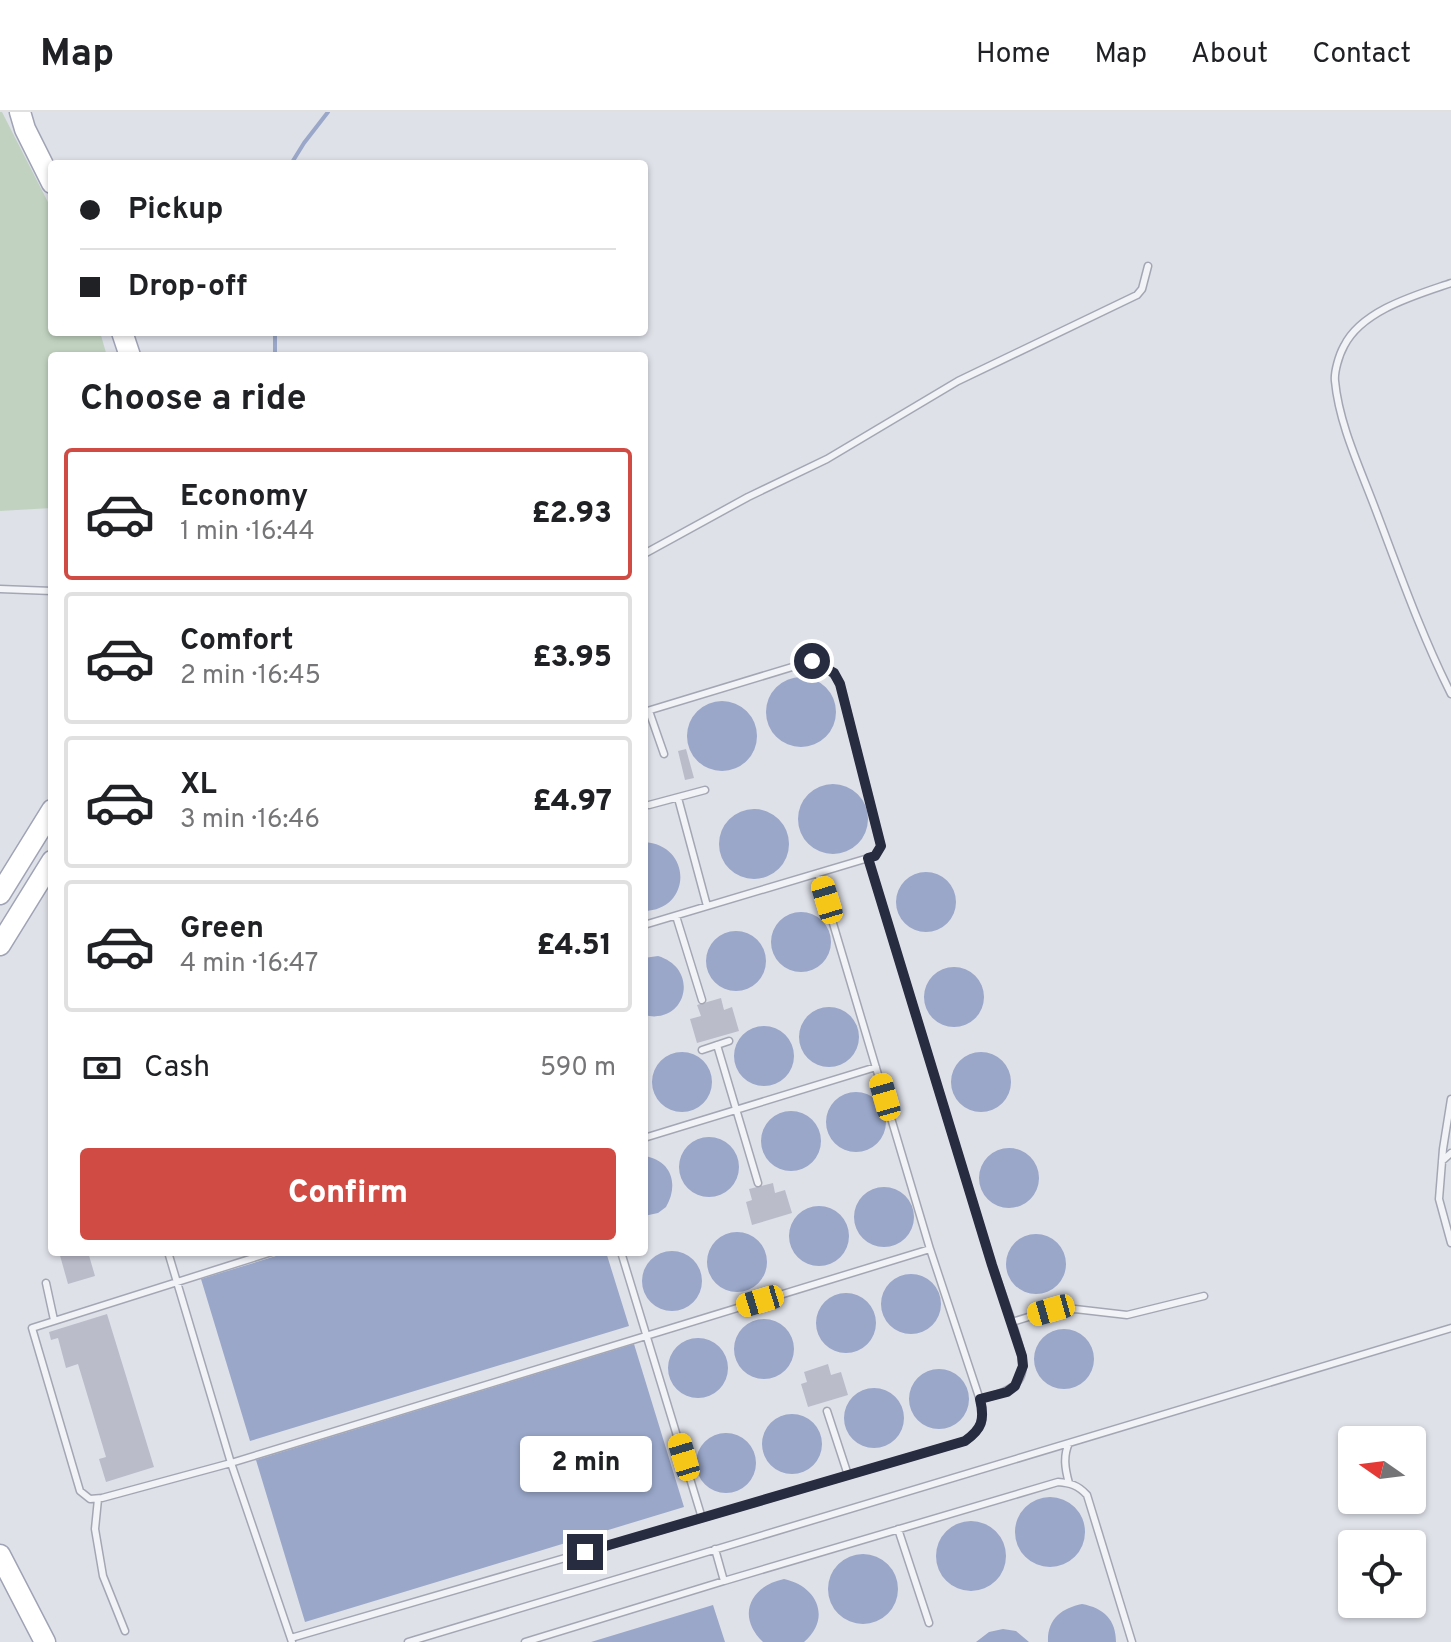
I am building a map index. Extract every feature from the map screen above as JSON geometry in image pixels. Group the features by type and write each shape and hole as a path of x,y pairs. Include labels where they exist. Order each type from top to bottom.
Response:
{"main road":[{"path":"20,112 48,175"},
{"path":"0,894 48,816"},
{"path":"0,945 48,867"},
{"path":"0,1555 45,1642"}],"lane":[{"path":"648,552 748,497 827,459 958,381 1137,295 1142,289 1148,266"},
{"path":"1451,283 1412,297 1366,320 1344,345 1334,378 1341,414 1361,471 1431,655 1451,694"},
{"path":"0,589 48,591"},
{"path":"648,711 812,661 825,666 834,673 840,684 881,846 875,856 648,924"},
{"path":"648,714 664,754"},
{"path":"649,805 705,790"},
{"path":"678,798 707,906"},
{"path":"868,858 1022,1356 1020,1377 1007,1392 980,1399"},
{"path":"169,1256 231,1463 291,1640 965,1441 977,1432 984,1419 980,1399 930,1249 818,873"},
{"path":"676,916 702,1000"},
{"path":"702,1050 729,1041"},
{"path":"717,1045 758,1183"},
{"path":"648,1137 876,1067"},
{"path":"1451,1099 1439,1199 1451,1243"},
{"path":"1442,1161 1451,1153"},
{"path":"259,1256 32,1328 80,1491 90,1499 231,1463 930,1249"},
{"path":"622,1256 702,1518"},
{"path":"46,1283 54,1320"},
{"path":"1012,1322 1051,1310 1075,1309 1127,1315 1204,1296"},
{"path":"408,1642 1451,1328"},
{"path":"827,1411 848,1475"},
{"path":"1069,1443 1065,1451 1069,1483"},
{"path":"525,1642 1058,1482 1080,1487 1087,1495 1132,1642"},
{"path":"98,1499 95,1529 103,1576 125,1631"},
{"path":"898,1529 929,1623"},
{"path":"715,1549 724,1581"}],"green space":[{"path":"2,112 48,202 48,336 101,336 106,352 48,352 48,508 0,511"}],"water":[{"path":"801,677 820,683 830,693 836,712 830,731 820,741 801,747 782,741 772,731 766,712 772,693 782,683"},
{"path":"722,701 741,707 751,717 757,736 751,755 741,765 722,771 703,765 693,755 687,736 693,717 703,707"},
{"path":"833,784 852,790 862,800 868,819 862,838 852,848 833,854 814,848 804,838 798,819 804,800 814,790"},
{"path":"754,809 773,815 783,825 789,844 783,863 773,873 754,879 735,873 725,863 719,844 725,825 735,815"},
{"path":"648,843 660,846 671,854 678,865 678,890 660,908 648,910"},
{"path":"926,872 937,874 947,881 954,891 954,913 947,923 937,930 926,932 915,930 905,923 898,913 896,902 898,891 905,881 915,874"},
{"path":"801,912 812,914 822,921 829,931 829,953 822,963 812,970 801,972 790,970 780,963 773,953 771,942 773,931 780,921 790,914"},
{"path":"736,931 747,933 757,940 764,950 764,972 757,982 747,989 736,991 725,989 715,982 708,972 706,961 708,950 715,940 725,933"},
{"path":"658,956 671,963 680,972 684,983 678,1005 658,1016 648,1015 648,957"},
{"path":"954,967 965,969 975,976 982,986 982,1008 975,1018 965,1025 954,1027 943,1025 933,1018 926,1008 924,997 926,986 933,976 943,969"},
{"path":"829,1007 840,1009 850,1016 857,1026 857,1048 850,1058 840,1065 829,1067 818,1065 808,1058 801,1048 799,1037 801,1026 808,1016 818,1009"},
{"path":"764,1026 775,1028 785,1035 792,1045 792,1067 785,1077 775,1084 764,1086 753,1084 743,1077 736,1067 734,1056 736,1045 743,1035 753,1028"},
{"path":"682,1052 693,1054 703,1061 710,1071 710,1093 703,1103 693,1110 682,1112 671,1110 661,1103 654,1093 652,1082 654,1071 661,1061 671,1054"},
{"path":"981,1052 992,1054 1002,1061 1009,1071 1009,1093 1002,1103 992,1110 981,1112 970,1110 960,1103 953,1093 951,1082 953,1071 960,1061 970,1054"},
{"path":"856,1092 867,1094 877,1101 884,1111 884,1133 877,1143 867,1150 856,1152 845,1150 835,1143 828,1133 826,1122 828,1111 835,1101 845,1094"},
{"path":"791,1111 802,1113 812,1120 819,1130 819,1152 812,1162 802,1169 791,1171 780,1169 770,1162 763,1152 761,1141 763,1130 770,1120 780,1113"},
{"path":"709,1137 720,1139 730,1146 737,1156 737,1178 730,1188 720,1195 709,1197 698,1195 688,1188 681,1178 679,1167 681,1156 688,1146 698,1139"},
{"path":"1009,1148 1020,1150 1030,1157 1037,1167 1037,1189 1030,1199 1020,1206 1009,1208 998,1206 988,1199 981,1189 979,1178 981,1167 988,1157 998,1150"},
{"path":"648,1157 667,1168 672,1182 670,1199 658,1213 648,1215"},
{"path":"884,1187 895,1189 905,1196 912,1206 912,1228 905,1238 895,1245 884,1247 873,1245 863,1238 856,1228 854,1217 856,1206 863,1196 873,1189"},
{"path":"819,1206 830,1208 840,1215 847,1225 847,1247 840,1257 830,1264 819,1266 808,1264 798,1257 791,1247 789,1236 791,1225 798,1215 808,1208"},
{"path":"737,1232 748,1234 758,1241 765,1251 765,1273 758,1283 748,1290 737,1292 726,1290 716,1283 709,1273 707,1262 709,1251 716,1241 726,1234"},
{"path":"1036,1234 1047,1236 1057,1243 1064,1253 1064,1275 1057,1285 1047,1292 1036,1294 1025,1292 1015,1285 1008,1275 1006,1264 1008,1253 1015,1243 1025,1236"},
{"path":"672,1251 683,1253 693,1260 700,1270 700,1292 693,1302 683,1309 672,1311 661,1309 651,1302 644,1292 642,1281 644,1270 651,1260 661,1253"},
{"path":"276,1256 607,1256 629,1326 250,1441 201,1279"},
{"path":"911,1274 922,1276 932,1283 939,1293 939,1315 932,1325 922,1332 911,1334 900,1332 890,1325 883,1315 881,1304 883,1293 890,1283 900,1276"},
{"path":"846,1293 857,1295 867,1302 874,1312 874,1334 867,1344 857,1351 846,1353 835,1351 825,1344 818,1334 816,1323 818,1312 825,1302 835,1295"},
{"path":"764,1319 775,1321 785,1328 792,1338 792,1360 785,1370 775,1377 764,1379 753,1377 743,1370 736,1360 734,1349 736,1338 743,1328 753,1321"},
{"path":"1064,1329 1075,1331 1085,1338 1092,1348 1092,1370 1085,1380 1075,1387 1064,1389 1053,1387 1043,1380 1036,1370 1034,1359 1036,1348 1043,1338 1053,1331"},
{"path":"698,1338 709,1340 719,1347 726,1357 726,1379 719,1389 709,1396 698,1398 687,1396 677,1389 670,1379 668,1368 670,1357 677,1347 687,1340"},
{"path":"634,1344 684,1507 305,1622 256,1460"},
{"path":"939,1369 950,1371 960,1378 967,1388 967,1410 960,1420 950,1427 939,1429 928,1427 918,1420 911,1410 909,1399 911,1388 918,1378 928,1371"},
{"path":"874,1388 885,1390 895,1397 902,1407 902,1429 895,1439 885,1446 874,1448 863,1446 853,1439 846,1429 844,1418 846,1407 853,1397 863,1390"},
{"path":"792,1414 803,1416 813,1423 820,1433 820,1455 813,1465 803,1472 792,1474 781,1472 771,1465 764,1455 762,1444 764,1433 771,1423 781,1416"},
{"path":"726,1433 737,1435 747,1442 754,1452 754,1474 747,1484 737,1491 726,1493 715,1491 705,1484 698,1474 696,1463 698,1452 705,1442 715,1435"},
{"path":"1050,1497 1075,1507 1085,1532 1075,1557 1050,1567 1025,1557 1015,1532 1025,1507"},
{"path":"971,1521 990,1527 1000,1537 1006,1556 1000,1575 990,1585 971,1591 952,1585 942,1575 936,1556 942,1537 952,1527"},
{"path":"863,1554 882,1560 892,1570 898,1589 892,1608 882,1618 863,1624 844,1618 834,1608 828,1589 834,1570 844,1560"},
{"path":"784,1579 805,1588 812,1596 819,1613 817,1623 804,1642 763,1642 750,1622 751,1603 763,1588"},
{"path":"1082,1604 1107,1616 1114,1627 1116,1642 1048,1642 1050,1627 1057,1616 1068,1608"},
{"path":"713,1605 725,1642 591,1642"},
{"path":"1003,1629 1016,1631 1029,1642 976,1642 989,1632"}],"building":[{"path":"686,749 694,778 685,780 678,751"},
{"path":"721,998 724,1010 732,1007 739,1031 697,1043 690,1019 701,1016 697,1005"},
{"path":"773,1183 775,1193 785,1190 792,1213 752,1225 746,1202 752,1200 749,1189"},
{"path":"60,1256 89,1256 95,1276 68,1284"},
{"path":"107,1314 154,1467 106,1482 99,1459 106,1457 78,1364 66,1368 58,1338 51,1340 49,1332"},
{"path":"828,1364 831,1375 841,1372 848,1395 808,1407 801,1384 807,1382 804,1372"}],"waterway":[{"path":"293,160 328,112"},
{"path":"275,336 275,352"}],"route":[{"path":"585,1552 965,1441 977,1432 984,1419 980,1399 1007,1392 1015,1386 1023,1366 868,858 875,856 881,846 840,684 834,673 812,661"}]}
